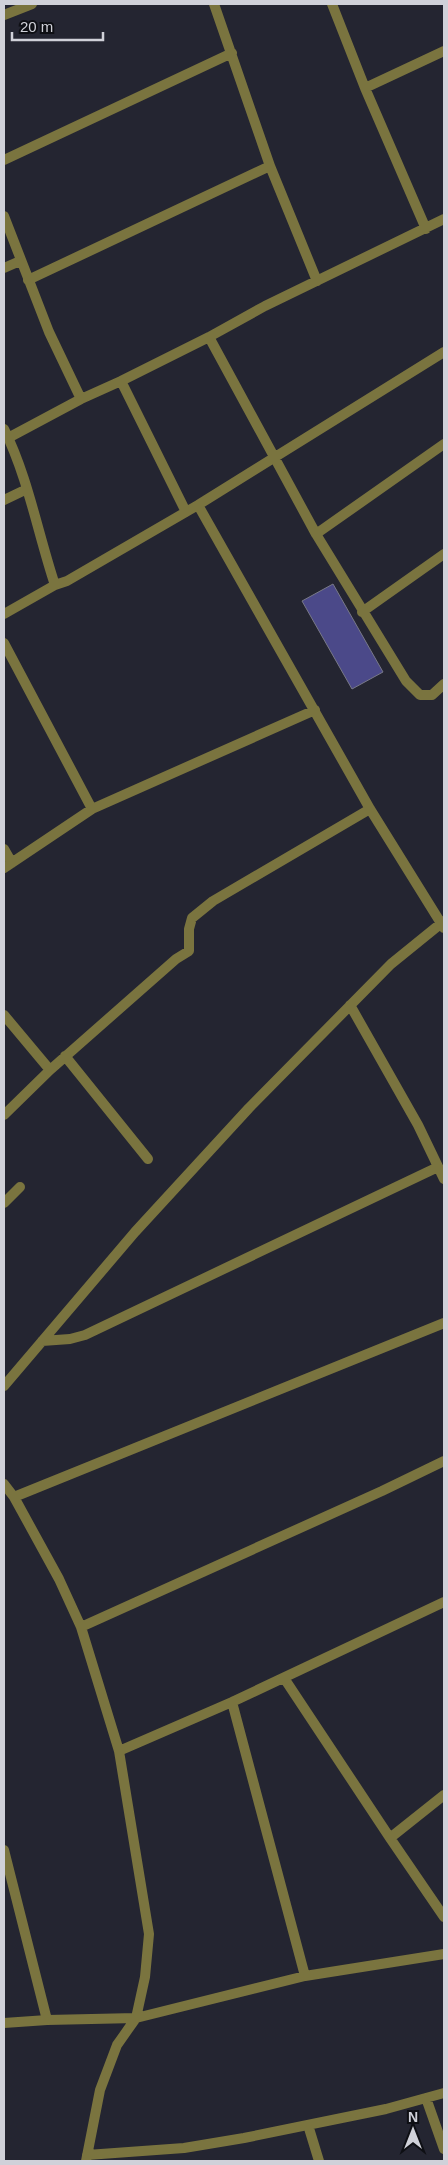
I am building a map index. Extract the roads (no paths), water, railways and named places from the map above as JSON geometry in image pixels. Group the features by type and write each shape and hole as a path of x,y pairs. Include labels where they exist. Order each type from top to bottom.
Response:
{"street":[{"path":"4,15 32,4"},
{"path":"214,4 270,166 317,281"},
{"path":"332,4 365,88 426,229"},
{"path":"365,88 444,51"},
{"path":"4,160 232,53"},
{"path":"28,280 270,166"},
{"path":"4,216 49,332 81,398"},
{"path":"55,585 40,540 27,489 6,433 121,381 209,337 265,306 444,219"},
{"path":"4,268 20,260"},
{"path":"209,337 316,534 406,681 420,695 432,695 444,684"},
{"path":"4,614 55,585 67,581 198,505 444,352"},
{"path":"121,381 186,512"},
{"path":"316,534 444,444"},
{"path":"4,500 27,489"},
{"path":"4,1386 142,1224 250,1108 391,964 443,924 370,809 198,505"},
{"path":"362,612 444,554"},
{"path":"4,643 92,809"},
{"path":"4,849 8,865 92,809 315,710"},
{"path":"4,1115 65,1056 176,959 188,951 188,928 192,918 213,901 370,809"},
{"path":"350,1005 418,1125 444,1179"},
{"path":"4,1015 50,1070"},
{"path":"65,1056 148,1159"},
{"path":"42,1341 70,1339 85,1335 438,1167"},
{"path":"4,1203 20,1187"},
{"path":"14,1497 444,1323"},
{"path":"81,1627 444,1461"},
{"path":"4,1484 14,1497 59,1579 81,1627 119,1751 149,1934 145,1978 136,2018 117,2045 100,2090 87,2158 184,2148 386,2109 444,2093"},
{"path":"119,1751 232,1702 444,1602"},
{"path":"284,1678 444,1917"},
{"path":"232,1702 305,1976"},
{"path":"390,1838 444,1795"},
{"path":"4,1850 47,2020"},
{"path":"4,2023 136,2018 305,1976 444,1954"},
{"path":"426,2098 444,2149"},
{"path":"308,2125 319,2161"}]}
